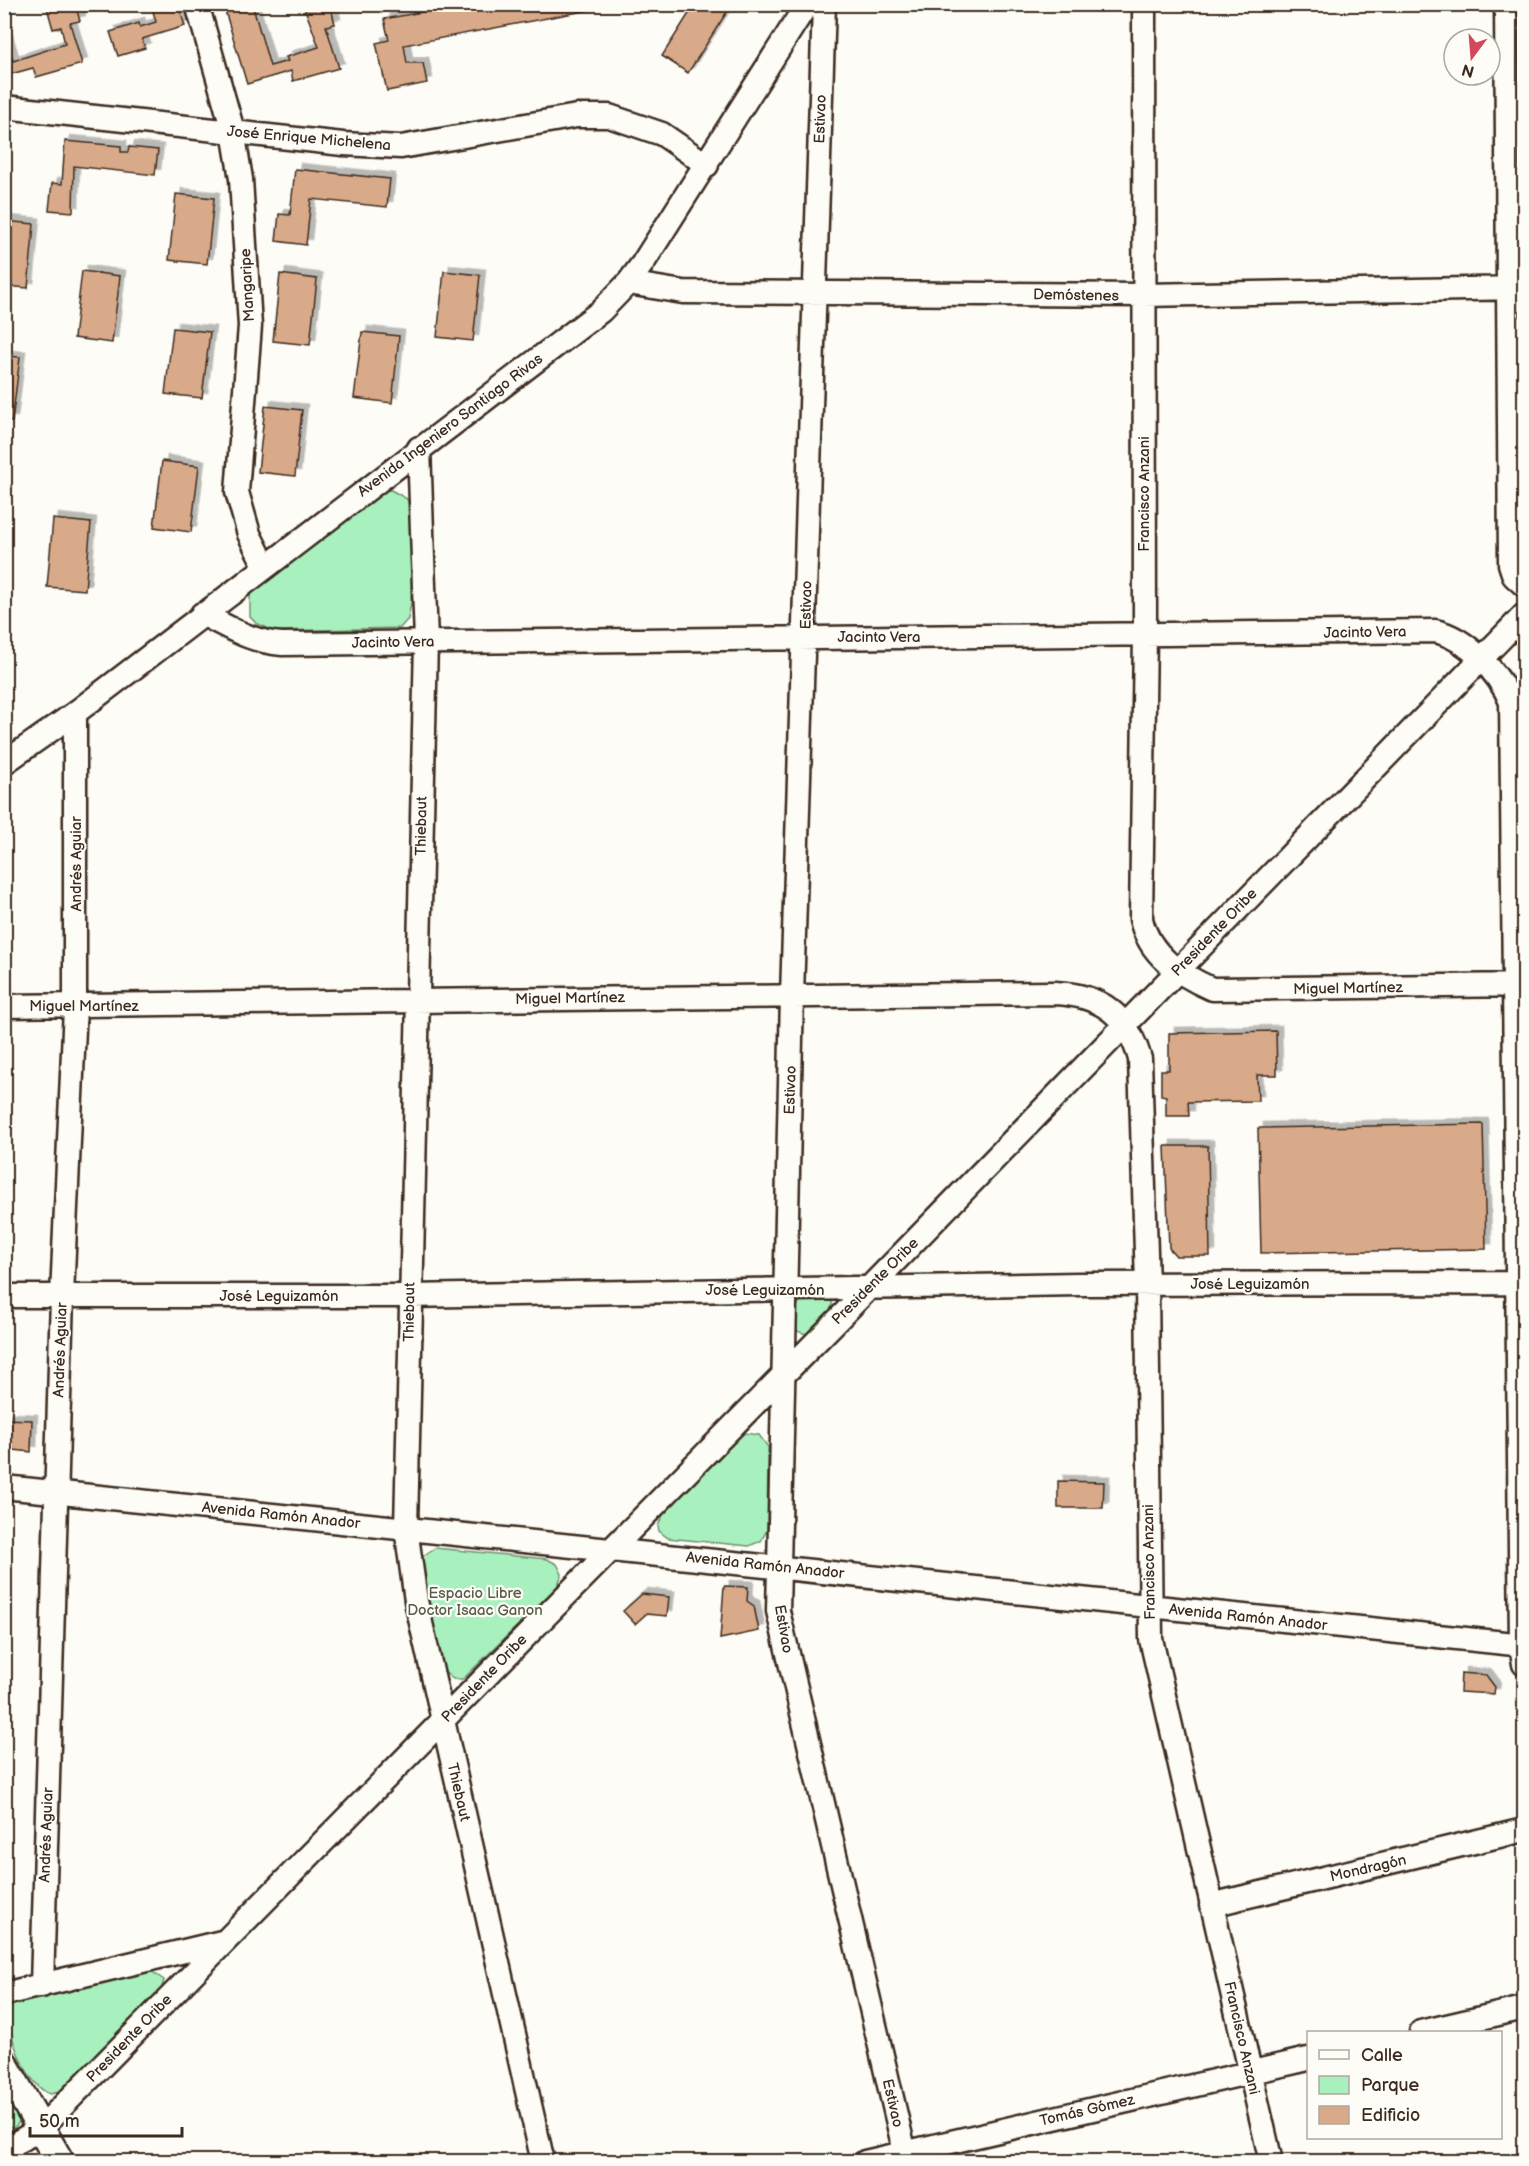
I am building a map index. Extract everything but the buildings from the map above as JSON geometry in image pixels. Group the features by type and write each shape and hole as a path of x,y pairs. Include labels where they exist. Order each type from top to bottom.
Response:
{"main road":[{"path":"4,2064 60,2162"},
{"path":"4,2151 10,2162"}],"street":[{"name":"Mangaripe","path":"197,4 233,131 241,179 250,326 237,492 249,534 265,566"},
{"name":"Avenida Ingeniero Santiago Rivas","path":"4,764 75,713 600,311 628,283 707,165 807,4"},
{"name":"Estivao","path":"824,4 792,995 778,1611 906,2157"},
{"name":"Francisco Anzani","path":"1144,4 1144,634 1141,919 1152,946 1177,970"},
{"path":"1506,4 1517,288 1510,564 1514,576 1524,585"},
{"name":"José Enrique Michelena","path":"4,107 343,144 401,147 591,115 609,116 645,127 707,165"},
{"name":"Demóstenes","path":"628,283 683,292 1144,295 1517,288"},
{"name":"Thiebaut","path":"419,448 426,642 409,1296 406,1528 416,1601 543,2162"},
{"name":"Jacinto Vera","path":"202,614 234,633 267,643 1435,631 1454,637 1481,661 1505,688 1511,702 1520,985 1523,1652"},
{"name":"Presidente Oribe","path":"4,2151 40,2129 869,1288 1524,615"},
{"name":"Andrés Aguiar","path":"42,1986 62,1296 75,1006 75,713"},
{"name":"Miguel Martínez","path":"1177,970 1212,989 1228,990 1520,985"},
{"name":"Miguel Martínez","path":"4,1006 792,995 1076,994 1094,999 1114,1012 1124,1025"},
{"name":"Francisco Anzani","path":"1124,1025 1134,1040 1140,1059 1147,1285 1151,1639 1271,2162"},
{"name":"José Leguizamón","path":"4,1296 409,1296 869,1288 1520,1283"},
{"name":"Avenida Ramón Anador","path":"4,1487 779,1566 1523,1652"},
{"name":"Mondragón","path":"1211,1905 1524,1830"},
{"path":"4,1994 222,1942"},
{"path":"1425,2031 1524,2008"},
{"name":"Tomás Gómez","path":"865,2162 906,2157 1307,2059"}],"green space":[{"path":"391,490 407,499 413,516 411,602 408,619 400,628 274,631 256,623 250,617 250,595 260,582 382,491"},
{"path":"801,1300 832,1300 832,1309 806,1334 797,1331 796,1328 796,1310"},
{"path":"744,1433 759,1435 768,1447 767,1530 761,1541 749,1546 668,1538 659,1531 658,1526 665,1510 738,1435"},
{"name":"Espacio Libre Doctor Isaac Ganon","path":"435,1548 547,1559 557,1564 562,1574 557,1587 463,1679 453,1679 443,1671 419,1568 423,1556"},
{"path":"151,1971 164,1980 160,1994 61,2091 51,2094 42,2090 25,2069 18,2054 10,2025 9,2013 12,2004"},
{"path":"4,2089 21,2120 13,2129 5,2124"}]}
